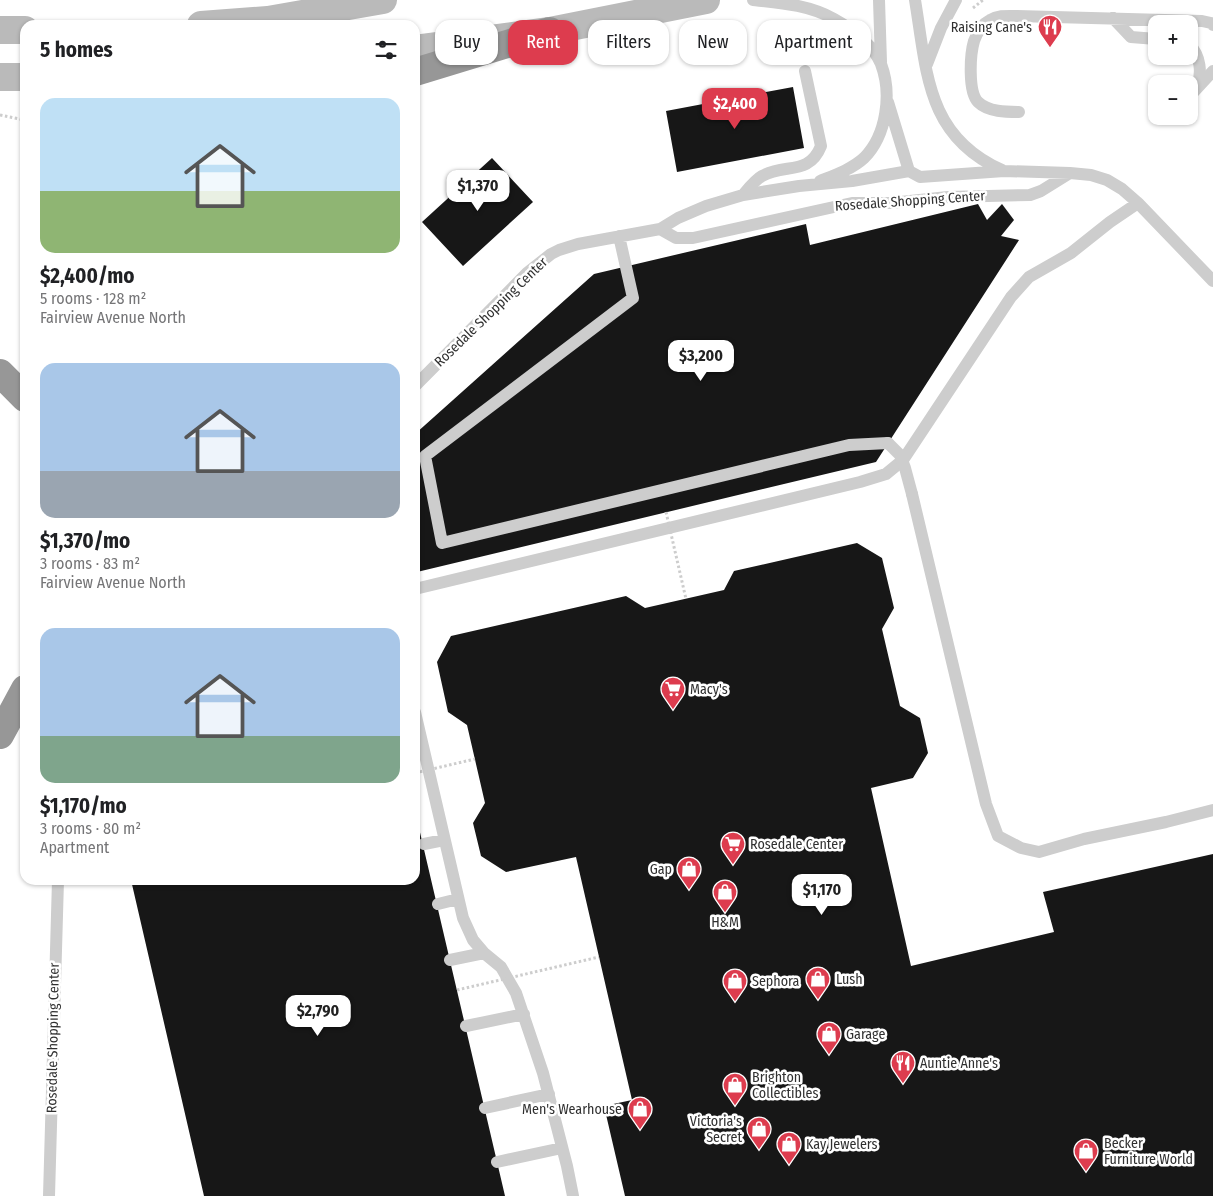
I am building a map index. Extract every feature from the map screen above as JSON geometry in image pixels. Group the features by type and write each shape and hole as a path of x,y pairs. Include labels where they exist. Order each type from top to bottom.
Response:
{"highway":[{"path":"420,70 508,44"},
{"path":"0,372 20,393"},
{"path":"0,735 20,698"}],"street":[{"path":"234,20 301,13 384,0"},
{"path":"578,25 706,0"},
{"path":"0,30 20,30"},
{"path":"420,48 508,37"},
{"path":"0,78 20,77"}],"lane":[{"path":"753,0 800,6 834,19 868,45 881,65"},
{"path":"878,0 881,65 888,100 909,171"},
{"path":"915,0 926,66 939,112 950,130 964,145 1004,172"},
{"path":"926,66 941,28 956,0"},
{"path":"1020,112 995,110 982,105 975,98 972,83 973,48 977,35 985,23 991,19 1001,16 1114,18 1202,21 1213,25"},
{"path":"1114,18 1131,37 1148,38"},
{"path":"1198,58 1200,75 1198,80"},
{"path":"743,195 761,176 806,164 817,156 821,146 805,71"},
{"path":"1198,88 1213,71"},
{"path":"811,184 852,166 868,153 880,131 888,100"},
{"name":"Rosedale Shopping Center","path":"420,381 512,288 551,254 568,246 660,229 697,210 743,195 811,184 838,183 909,171 926,177 1004,172 1070,173 1091,175 1107,180 1122,189 1138,203 1213,281"},
{"name":"Rosedale Shopping Center","path":"660,229 676,238 693,238 852,202 891,204 948,196 1030,195 1041,191 1070,173"},
{"path":"420,588 860,482 886,474 903,460 1023,282 1071,253 1138,203"},
{"path":"619,236 633,298 425,456 442,543 849,445 888,443 900,455 906,468 986,804 998,836 1020,848 1039,852 1084,839 1213,810"},
{"path":"420,737 458,899 469,934 484,953 501,967 506,974 524,1014 549,1094 573,1196"},
{"path":"424,844 444,840"},
{"name":"Rosedale Shopping Center","path":"49,1196 58,885"},
{"path":"438,904 458,899"},
{"path":"450,960 484,953"},
{"path":"466,1026 524,1014"},
{"path":"485,1108 549,1094"},
{"path":"497,1162 562,1148"}],"path":[{"path":"0,116 20,119"},
{"path":"666,512 686,599"},
{"path":"420,772 475,759"},
{"path":"457,990 599,956"}],"building":[{"path":"793,87 804,148 677,172 666,111"},
{"path":"492,158 533,202 463,266 422,222"},
{"path":"978,204 987,220 1002,204 1014,220 1001,236 1019,240 876,462 420,571 420,430 594,274 806,224 810,245"},
{"name":"Rosedale Center","path":"857,543 882,558 894,608 882,629 900,706 920,718 928,753 913,778 871,788 911,966 1054,932 1043,892 1213,854 1213,1196 625,1196 604,1106 632,1100 576,857 506,872 481,856 473,823 485,803 467,725 448,712 437,662 451,636 626,596 645,608 724,590 734,571"},
{"path":"420,832 505,1196 204,1196 132,885 420,885"}],"place":[{"name":"Raising Cane's","path":"1050,48"},
{"name":"Macy's","path":"673,710"},
{"name":"Rosedale Center","path":"733,865"},
{"name":"Gap","path":"689,890"},
{"name":"H&M","path":"725,913"},
{"name":"Lush","path":"818,1000"},
{"name":"Sephora","path":"735,1002"},
{"name":"Garage","path":"829,1055"},
{"name":"Auntie Anne's","path":"903,1084"},
{"name":"Brighton Collectibles","path":"735,1106"},
{"name":"Men's Wearhouse","path":"640,1130"},
{"name":"Victoria's Secret","path":"759,1150"},
{"name":"Kay Jewelers","path":"789,1165"},
{"name":"Becker Furniture World","path":"1086,1172"}]}
